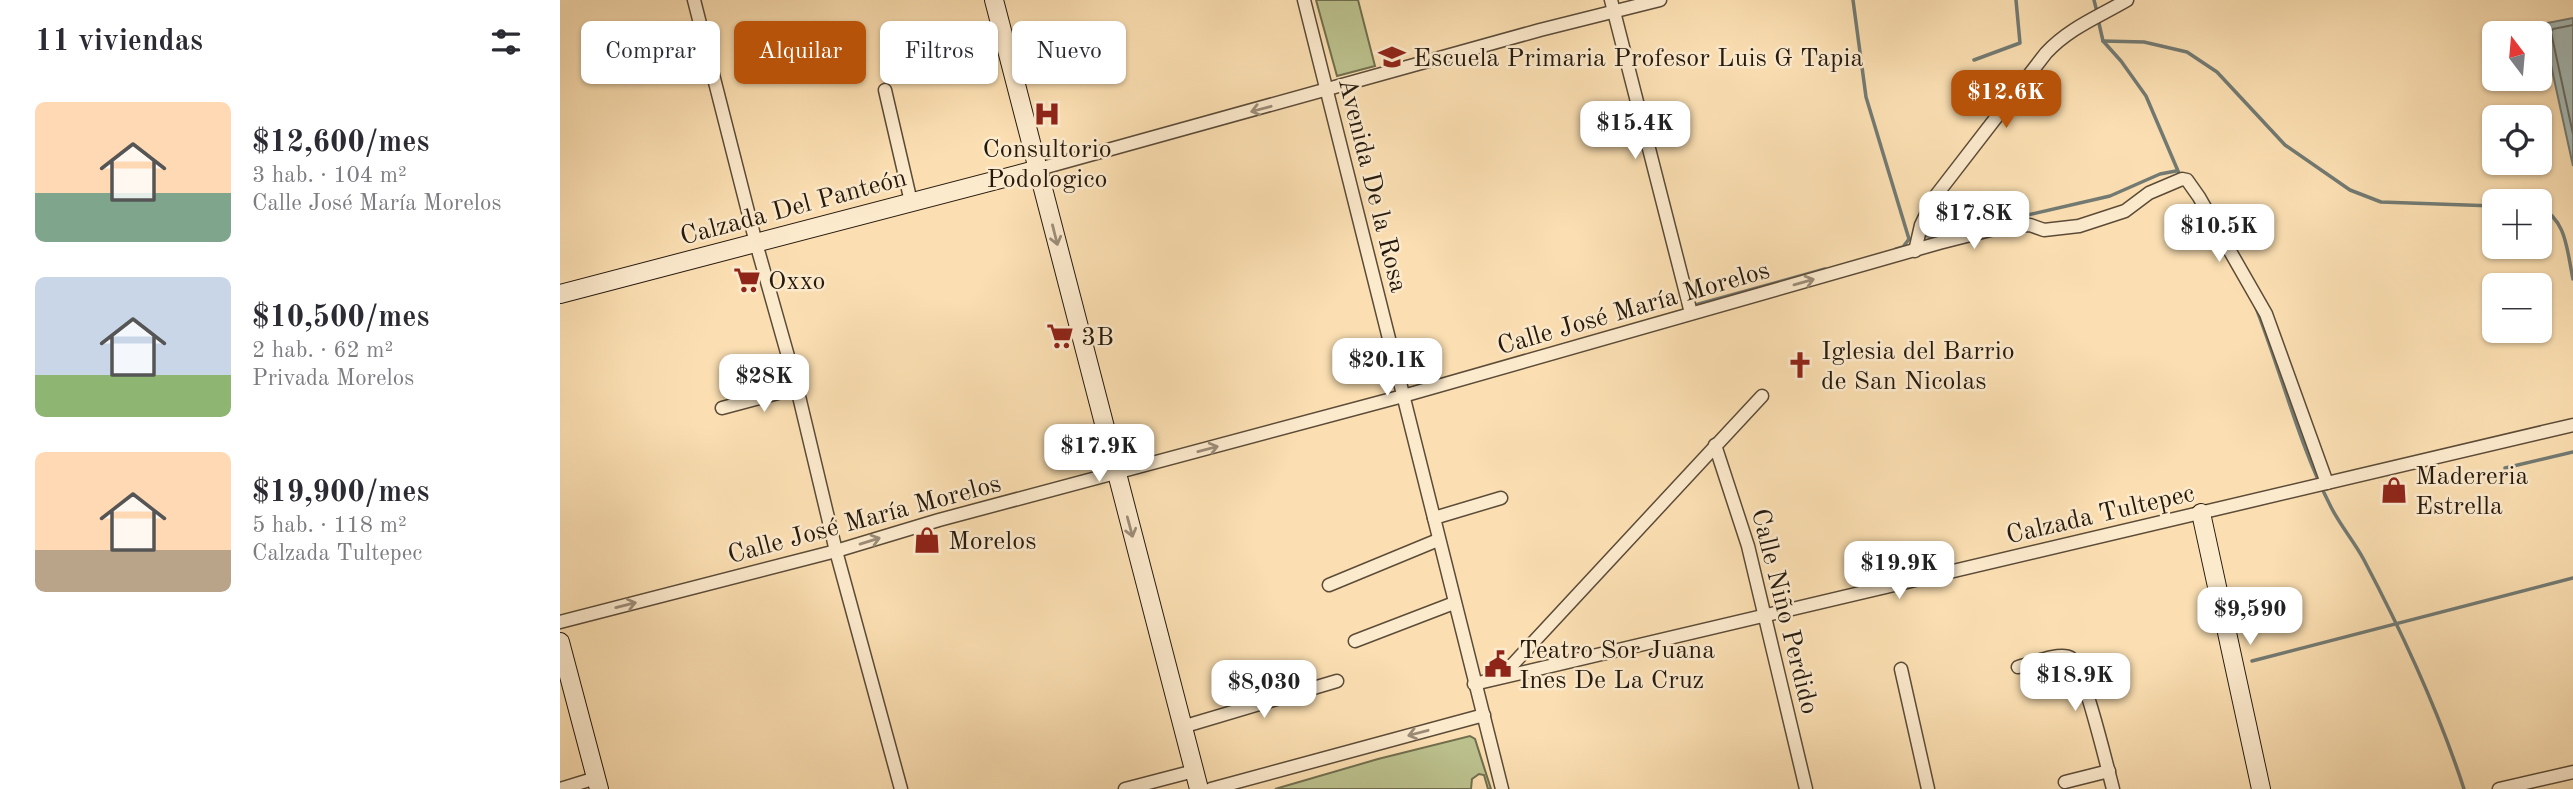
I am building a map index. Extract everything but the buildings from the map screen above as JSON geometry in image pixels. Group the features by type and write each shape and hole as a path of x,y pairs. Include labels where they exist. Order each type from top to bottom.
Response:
{"main road":[{"path":"994,0 1199,789"},
{"name":"Calzada Del Panteón","path":"560,294 1039,169"},
{"path":"2201,513 2261,789"},
{"path":"560,642 597,783"}],"street":[{"path":"694,0 756,243 797,388 836,551 901,789"},
{"name":"Avenida De la Rosa","path":"1304,0 1502,789"},
{"path":"1039,169 1326,91 1540,30 1613,6 1660,0"},
{"path":"1914,251 1921,225 1934,198 2046,52 2062,36 2080,24 2127,0"},
{"path":"1613,6 1690,313"},
{"path":"885,90 911,202"},
{"name":"Calle José María Morelos","path":"560,622 836,551 939,520 1403,396 2006,226 2030,225 2044,230 2079,226 2125,211 2161,187 2182,179 2187,180 2210,214 2266,314 2327,484"},
{"path":"722,408 797,388"},
{"path":"1500,677 1762,396"},
{"name":"Calzada Tultepec","path":"1474,684 2573,425"},
{"name":"Calle Niño Perdido","path":"1715,445 1748,546 1805,789"},
{"path":"1434,518 1501,498"},
{"path":"1329,585 1438,540"},
{"path":"1355,641 1454,603"},
{"path":"2018,667 2059,656 2071,658 2076,663 2113,789"},
{"path":"1901,668 1928,789"},
{"path":"1182,727 1337,681"},
{"path":"1211,789 1483,715"},
{"path":"1125,789 1194,771"},
{"path":"2066,782 2109,771"},
{"path":"2499,789 2573,772"},
{"path":"560,789 597,783"}],"green space":[{"path":"1316,0 1358,0 1375,66 1337,76"},
{"path":"1470,736 1475,739 1491,789 1488,789 1484,775 1479,774 1472,779 1471,789 1275,789 1378,759"}],"water":[{"path":"2573,18 2573,166 2552,70 2552,22"}],"waterway":[{"path":"1853,0 1866,97 1909,239 1903,247 1896,249"},
{"path":"1974,60 2020,43 2016,0"},
{"path":"2094,0 2097,12"},
{"path":"2098,19 2103,41 2146,96 2181,178"},
{"path":"2103,41 2144,42 2187,52 2217,72 2285,145 2350,190 2381,202 2482,206"},
{"path":"2006,220 2110,196 2160,174 2176,171"},
{"path":"2552,217 2564,237 2573,279"},
{"path":"1921,235 1938,237 1968,230"},
{"path":"1695,305 1825,269"},
{"path":"2255,305 2319,481 2334,512 2364,560 2406,644 2443,730 2464,789"},
{"path":"2505,468 2573,452"},
{"path":"2252,661 2573,578"}],"place":[{"name":"Escuela Primaria Profesor Luis G Tapia","path":"1392,57"},
{"name":"Consultorio Podologico","path":"1047,114"},
{"name":"Oxxo","path":"747,280"},
{"name":"3B","path":"1060,336"},
{"name":"Iglesia del Barrio de San Nicolas","path":"1800,365"},
{"name":"Madereria Estrella","path":"2394,490"},
{"name":"Morelos","path":"927,540"},
{"name":"Teatro Sor Juana Ines De La Cruz","path":"1498,664"}]}
